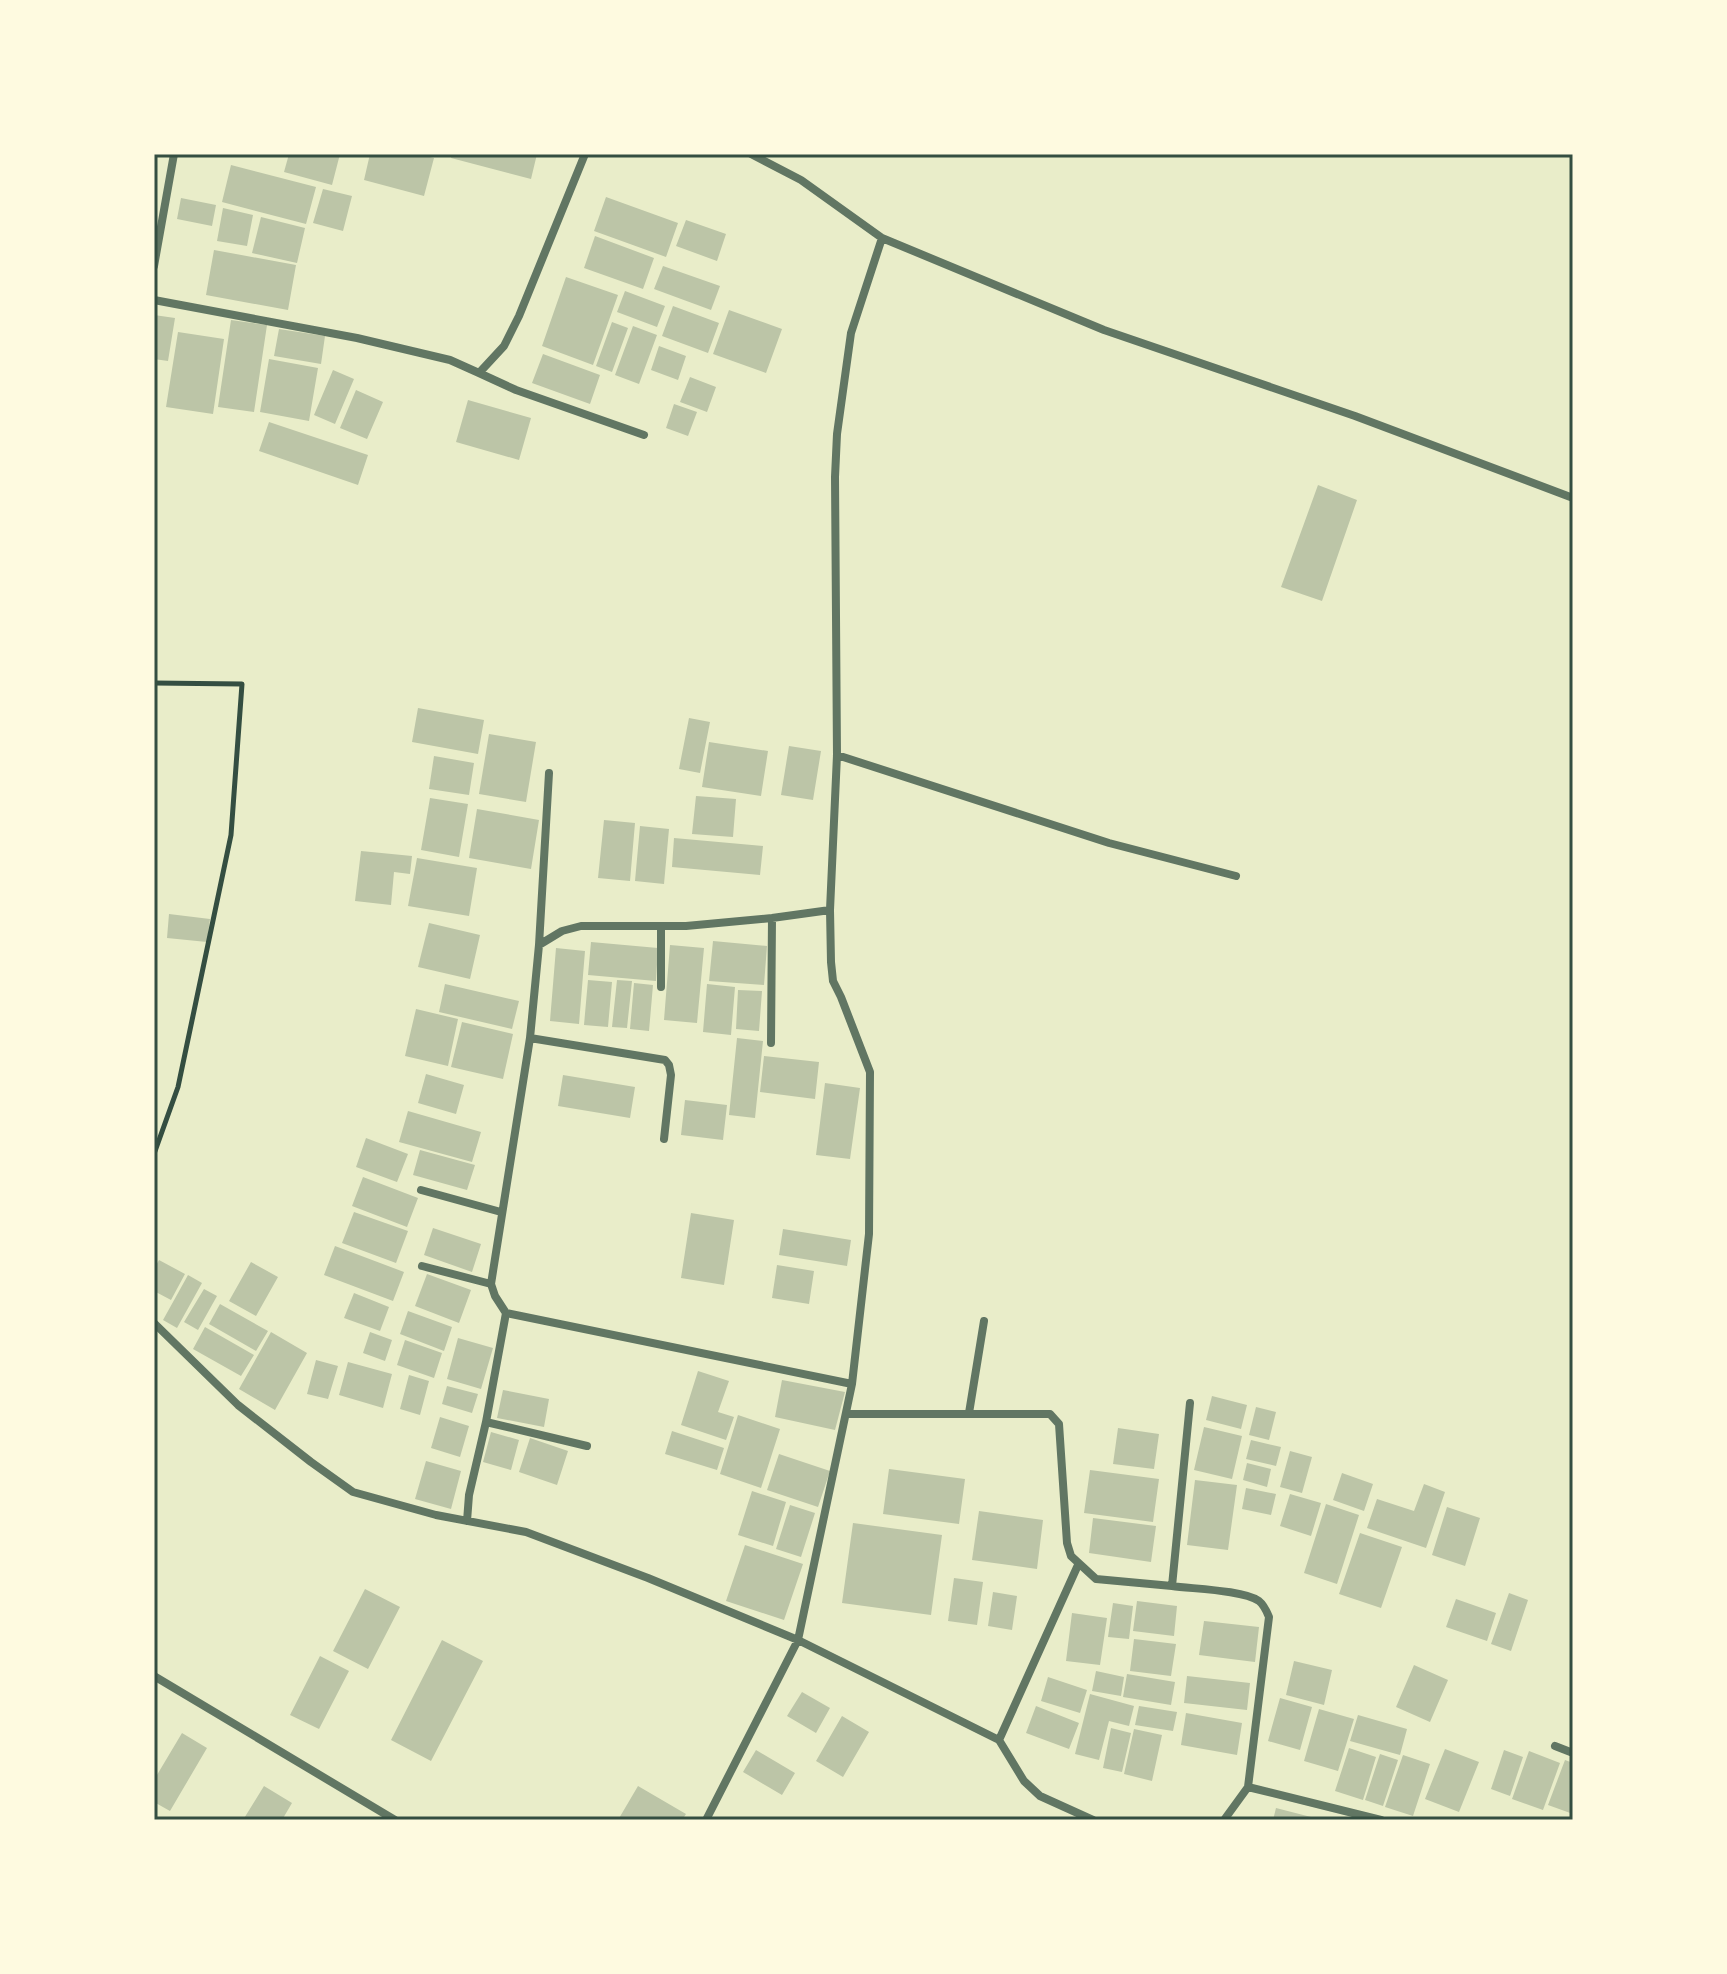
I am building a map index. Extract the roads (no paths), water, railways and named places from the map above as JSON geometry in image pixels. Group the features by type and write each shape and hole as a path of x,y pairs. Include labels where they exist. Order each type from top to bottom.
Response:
{"street":[{"path":"154,266 174,154"},
{"path":"479,373 504,346 519,316 585,154"},
{"path":"751,154 801,180 882,238 1104,330 1355,416 1573,498"},
{"path":"706,1820 798,1640 852,1384 869,1234 870,1072 833,981 830,910 837,755 835,477 837,434 851,333 882,238"},
{"path":"154,300 357,338 450,360 516,390 644,435"},
{"path":"837,755 1109,843 1236,876"},
{"path":"467,1521 469,1495 506,1313 491,1284 530,1038 549,773"},
{"path":"539,945 562,931 581,926 686,926 830,910"},
{"path":"771,1043 772,918"},
{"path":"661,926 661,987"},
{"path":"530,1038 667,1062 671,1075 664,1139"},
{"path":"421,1190 501,1212"},
{"path":"422,1266 491,1284"},
{"path":"506,1313 852,1384"},
{"path":"969,1413 984,1321"},
{"path":"154,1323 238,1405 353,1492 436,1515 526,1532 798,1640 999,1740 1024,1781 1040,1796 1093,1820"},
{"path":"1172,1586 1190,1403"},
{"path":"846,1414 1050,1414 1059,1424 1067,1543 1078,1565 1096,1579 1243,1594 1261,1602 1269,1617 1248,1787 1224,1820"},
{"path":"486,1422 587,1446"},
{"path":"999,1740 1078,1565"},
{"path":"154,1676 395,1820"},
{"path":"1555,1746 1573,1753"},
{"path":"1248,1787 1381,1820"}]}
